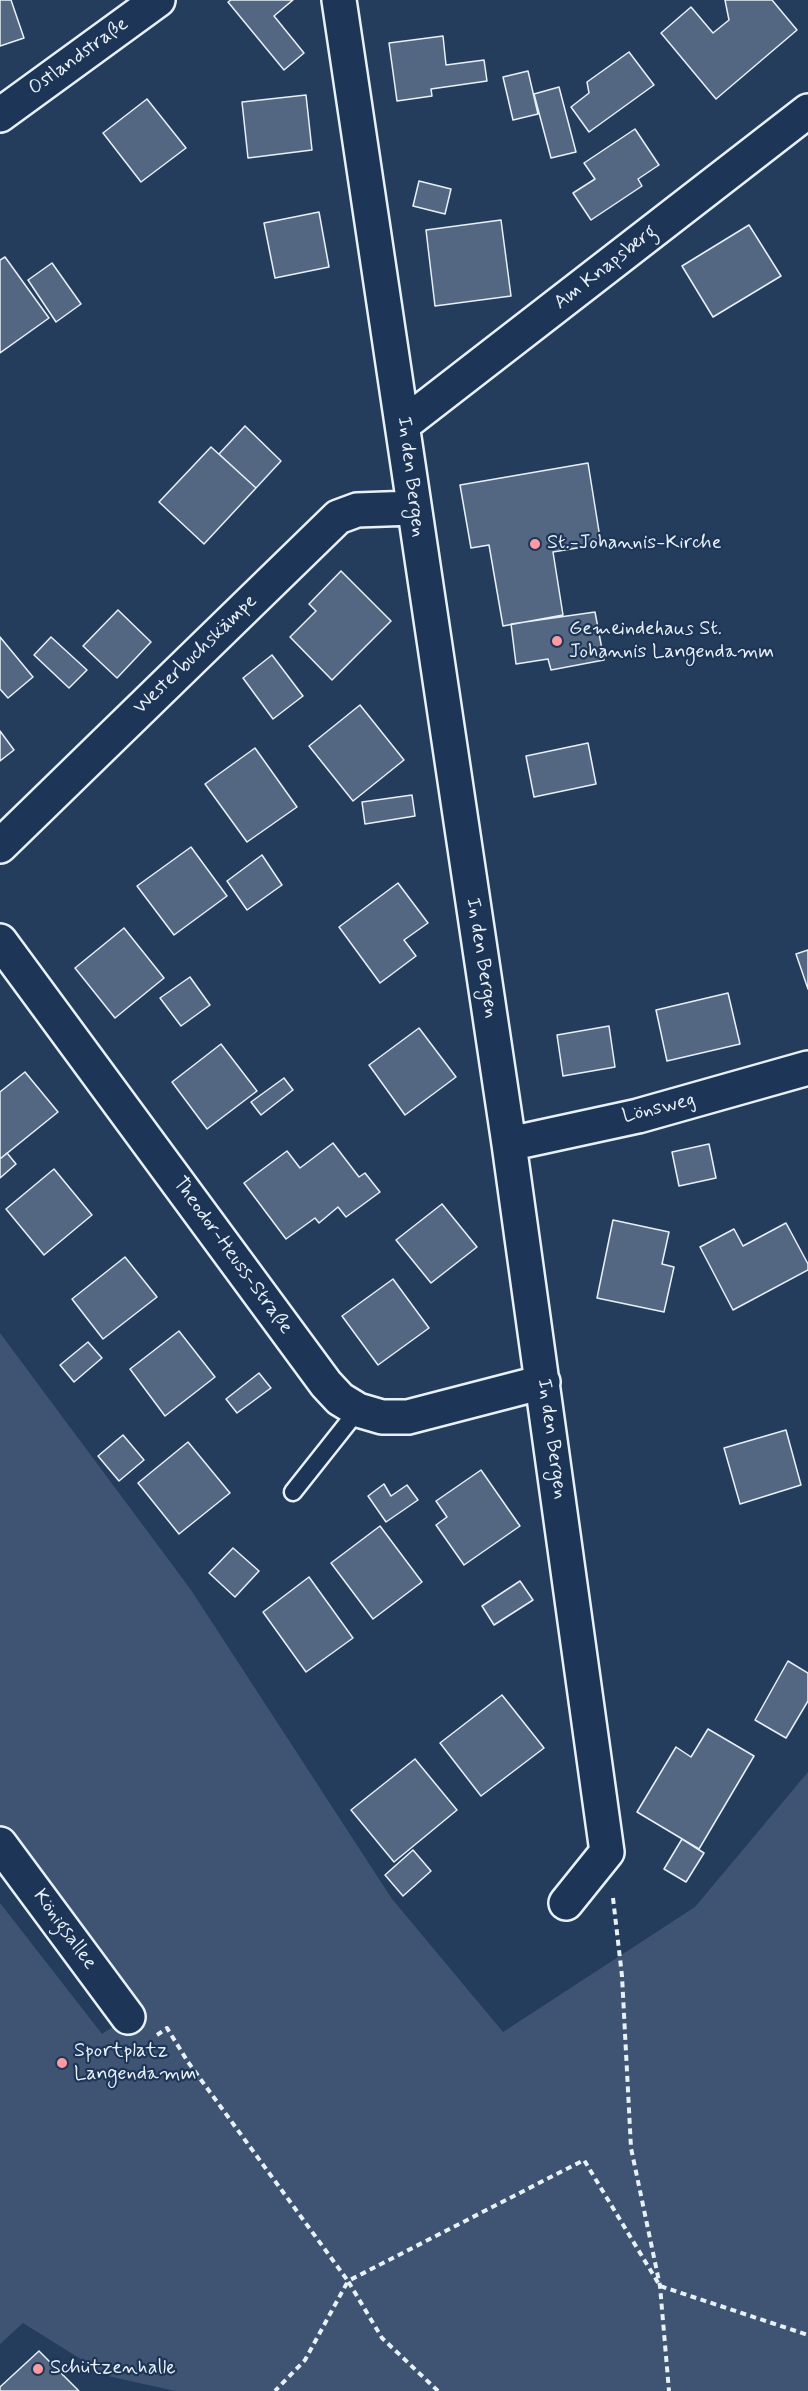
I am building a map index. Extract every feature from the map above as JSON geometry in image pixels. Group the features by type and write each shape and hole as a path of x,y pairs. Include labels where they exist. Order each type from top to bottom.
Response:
{"street":[{"name":"Ostlandstraße","path":"0,115 158,0"},
{"name":"In den Bergen","path":"339,0 404,424 413,508 509,1144 607,1852"},
{"name":"Am Knapsberg","path":"404,424 803,127"},
{"name":"Westerbuchskämpe","path":"0,846 338,517 357,510 413,508"},
{"name":"Theodor-Heuss-Straße","path":"0,941 326,1384 340,1399 358,1410 382,1417 408,1417 543,1382"},
{"name":"Lönsweg","path":"509,1144 638,1116 808,1068"},
{"name":"Königsallee","path":"0,1844 128,2017"},
{"path":"566,1903 607,1852"}],"lane":[{"path":"293,1492 358,1410"}],"path":[{"path":"607,1852 622,1976 631,2148 660,2286 669,2391"},
{"path":"128,2017 141,2046 167,2028 188,2062 348,2281 382,2338 438,2391"},
{"path":"275,2391 305,2361 348,2281 584,2160 660,2286 808,2335"}],"shaded area":[{"path":"0,1333 191,1590 392,1899 503,2032 695,1907 808,1772 808,2391 175,2391 108,2376 23,2323 0,2344 0,1903 102,2034 128,2017 0,1844"}],"building":[{"path":"0,0 11,0 24,38 0,46"},
{"path":"231,0 293,0 274,16 304,53 284,70 228,2"},
{"path":"725,0 772,0 797,30 716,99 661,33 691,7 713,33 729,20"},
{"path":"443,36 446,65 484,60 487,81 431,89 432,96 397,101 389,43"},
{"path":"629,52 654,85 589,132 571,107 589,93 587,82"},
{"path":"528,71 538,114 513,120 503,77"},
{"path":"559,87 576,152 551,158 534,94"},
{"path":"306,95 312,150 248,158 242,102"},
{"path":"147,99 186,148 141,182 103,133"},
{"path":"635,129 659,165 638,179 642,186 591,220 573,193 595,179 584,163"},
{"path":"419,181 451,189 445,214 413,206"},
{"path":"319,212 329,267 275,278 264,223"},
{"path":"501,220 511,296 435,306 426,230"},
{"path":"749,225 781,276 713,317 682,266"},
{"path":"5,257 49,318 0,353 0,260"},
{"path":"52,263 81,304 56,322 28,280"},
{"path":"245,426 281,461 256,488 219,454"},
{"path":"211,447 256,488 204,544 159,502"},
{"name":"St.-Johannis-Kirche","path":"588,463 601,544 553,552 563,615 503,626 489,545 471,548 460,485"},
{"path":"341,571 391,621 332,680 290,637 316,611 309,604"},
{"path":"118,610 151,642 117,678 83,646"},
{"name":"Gemeindehaus St. Johannis Langendamm","path":"595,612 604,660 551,670 548,659 516,664 511,624"},
{"path":"0,637 33,677 8,698 0,689"},
{"path":"51,637 87,670 69,688 34,655"},
{"path":"272,655 303,696 273,719 243,678"},
{"path":"360,705 404,760 353,801 309,746"},
{"path":"0,731 14,750 0,761"},
{"path":"588,743 596,784 534,797 526,756"},
{"path":"255,748 297,807 247,842 205,784"},
{"path":"412,795 415,816 365,824 362,802"},
{"path":"191,847 227,896 174,935 137,886"},
{"path":"262,855 282,885 247,910 227,881"},
{"path":"398,883 428,923 404,940 416,956 380,983 339,927"},
{"path":"124,928 164,978 115,1018 75,968"},
{"path":"808,950 808,989 796,954"},
{"path":"190,977 210,1005 181,1026 160,998"},
{"path":"728,993 740,1044 667,1061 656,1010"},
{"path":"609,1026 615,1067 563,1076 557,1035"},
{"path":"419,1028 456,1077 405,1115 369,1065"},
{"path":"221,1044 257,1091 207,1129 172,1082"},
{"path":"25,1072 58,1112 0,1159 0,1092"},
{"path":"284,1078 293,1090 261,1115 251,1102"},
{"path":"333,1143 359,1177 365,1173 380,1192 346,1217 338,1207 319,1223 315,1218 286,1239 244,1183 287,1151 300,1168"},
{"path":"709,1144 716,1178 679,1186 672,1152"},
{"path":"7,1153 16,1164 0,1178 0,1159"},
{"path":"54,1169 92,1215 44,1255 6,1209"},
{"path":"442,1204 477,1247 431,1283 396,1240"},
{"path":"613,1220 669,1232 662,1264 674,1267 664,1312 597,1298"},
{"path":"786,1223 808,1264 808,1270 733,1310 700,1247 734,1229 743,1246"},
{"path":"125,1257 157,1297 103,1339 72,1299"},
{"path":"393,1279 429,1328 378,1365 342,1316"},
{"path":"179,1331 215,1377 165,1416 130,1369"},
{"path":"88,1342 102,1358 74,1382 60,1365"},
{"path":"259,1373 271,1388 237,1413 226,1399"},
{"path":"786,1430 801,1485 740,1504 724,1448"},
{"path":"123,1435 144,1460 119,1481 98,1456"},
{"path":"188,1442 230,1493 179,1534 138,1483"},
{"path":"481,1470 520,1526 464,1565 436,1525 447,1517 436,1501"},
{"path":"384,1484 391,1496 407,1485 418,1500 386,1522 368,1496"},
{"path":"380,1526 422,1582 373,1619 331,1563"},
{"path":"233,1548 259,1571 235,1597 209,1573"},
{"path":"309,1577 353,1638 306,1672 263,1612"},
{"path":"520,1581 533,1600 494,1625 482,1606"},
{"path":"788,1661 808,1673 808,1701 786,1738 755,1720"},
{"path":"502,1695 544,1748 481,1796 440,1743"},
{"path":"708,1729 754,1756 699,1849 637,1812 676,1747 691,1757"},
{"path":"415,1759 457,1810 394,1862 351,1810"},
{"path":"682,1839 704,1853 686,1882 664,1869"},
{"path":"413,1850 431,1871 403,1896 385,1875"},
{"name":"Schützenhalle","path":"39,2351 79,2391 0,2391 0,2387"}],"place":[{"name":"St.-Johannis-Kirche","path":"535,544"},
{"name":"Gemeindehaus St. Johannis Langendamm","path":"557,641"},
{"name":"Sportplatz Langendamm","path":"62,2063"},
{"name":"Schützenhalle","path":"38,2369"}]}
